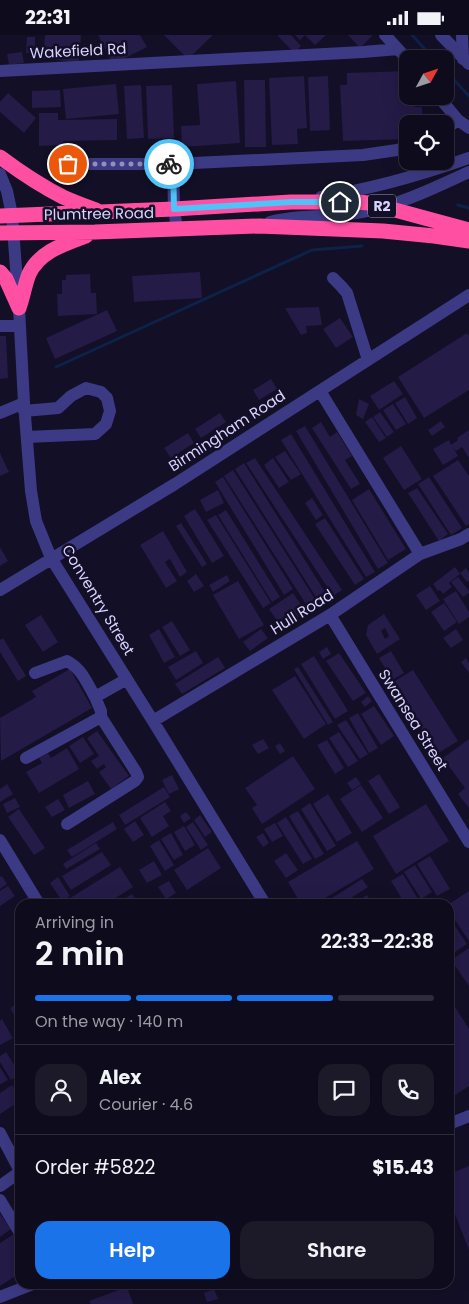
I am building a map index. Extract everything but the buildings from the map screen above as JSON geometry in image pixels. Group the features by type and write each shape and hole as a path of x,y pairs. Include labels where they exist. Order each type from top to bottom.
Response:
{"highway":[{"path":"0,157 22,174 65,198 102,212"},
{"name":"Plumtree Road","path":"6,215 174,209 292,202 356,202 384,207 469,230"},
{"name":"Plumtree Road","path":"7,233 259,226 383,231 469,241"},
{"path":"19,308 30,273 44,255 53,249 95,232"},
{"path":"0,272 6,279 19,308"}],"street":[{"path":"385,35 398,49"},
{"path":"441,35 466,62"},
{"path":"462,35 466,62"},
{"name":"Wakefield Rd","path":"0,71 398,49"},
{"path":"446,105 464,124"},
{"path":"68,164 173,164 363,155 399,149"},
{"path":"292,202 373,187 439,169 469,158"},
{"path":"173,164 174,209 177,229"},
{"path":"259,226 277,220 360,213 384,207 408,199 469,172"},
{"name":"Conventry Street","path":"0,174 7,191 7,233 19,308 26,437 36,521 52,558 262,899"},
{"path":"333,278 347,293 368,361"},
{"name":"Birmingham Road","path":"0,590 175,484 469,295"},
{"path":"0,326 20,326"},
{"path":"0,413 24,407 58,408 72,396 86,389 101,392 107,398 110,411 106,424 95,433 26,437"},
{"path":"320,391 420,554"},
{"name":"Hull Road","path":"153,721 330,615 420,554 466,540"},
{"name":"Swansea Street","path":"330,615 469,842"},
{"path":"35,673 67,661 80,670 95,697 101,711 101,717 138,777 135,781 68,823"},
{"path":"95,697 127,679"},
{"path":"26,757 101,717"},
{"path":"0,840 36,899"},
{"path":"454,1121 469,1116"},
{"path":"0,1133 15,1162"},
{"path":"0,1186 15,1175"},
{"path":"0,1200 15,1225"},
{"path":"0,1297 20,1289"}],"waterway":[{"path":"412,35 426,50"},
{"path":"454,80 469,96"},
{"path":"458,205 469,208"},
{"path":"56,367 312,250 362,246"}],"way so far":[{"path":"68,164 169,164"}],"route":[{"path":"169,164 173,164 174,209 292,202 340,202"}]}
